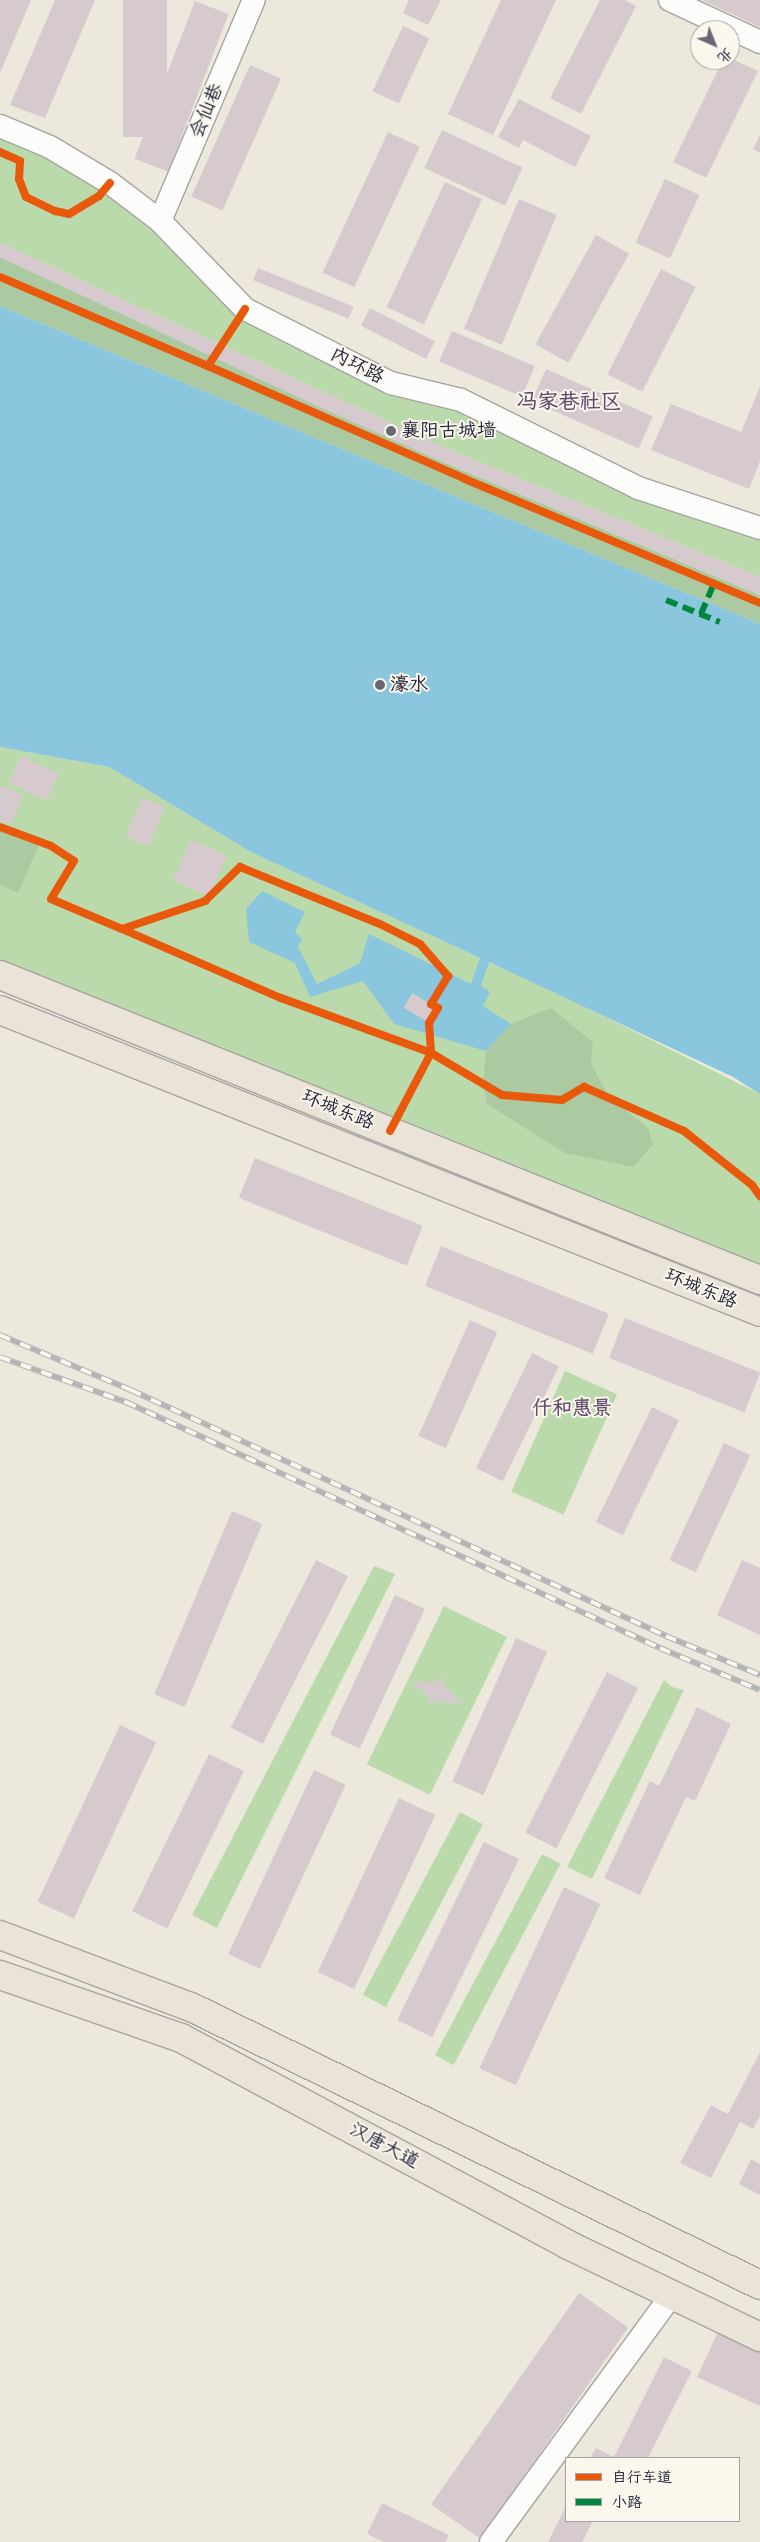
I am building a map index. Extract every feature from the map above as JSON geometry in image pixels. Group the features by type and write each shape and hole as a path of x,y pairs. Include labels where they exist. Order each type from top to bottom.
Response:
{"main road":[{"name":"环城东路","path":"0,975 760,1280"},
{"name":"环城东路","path":"0,1010 760,1312"},
{"name":"汉唐大道","path":"0,1934 191,2006 760,2285"},
{"name":"汉唐大道","path":"0,1975 181,2038 568,2245 673,2293 760,2337"}],"street":[{"path":"670,0 760,42"},
{"name":"会仙巷","path":"160,221 248,2"},
{"name":"内环路","path":"0,126 67,158 110,183 160,221 245,309 391,383 461,400 638,488 759,524"},
{"path":"491,2542 673,2293"}],"green space":[{"path":"0,126 110,183 245,309 391,383 461,400 638,488 760,528 760,577 447,449 0,243"},
{"path":"0,257 441,461 760,595 760,624 0,306"},
{"path":"0,747 109,767 251,852 577,1003 760,1094 760,1280 0,975"},
{"path":"0,827 40,842 18,893 0,885"},
{"path":"551,1008 593,1042 591,1064 609,1097 648,1128 653,1145 633,1167 565,1153 487,1104 483,1083 486,1051 511,1024"},
{"path":"565,1371 617,1394 563,1515 511,1492"},
{"path":"374,1566 395,1574 217,1928 192,1915"},
{"path":"444,1606 507,1637 430,1795 367,1764"},
{"path":"664,1680 672,1687 684,1690 592,1879 567,1867"},
{"path":"460,1812 483,1824 386,2007 363,1995"},
{"path":"542,1854 561,1864 454,2065 435,2055"}],"water":[{"name":"濠水","path":"0,306 760,624 760,1094 733,1077 489,962 481,986 490,992 483,1006 511,1024 486,1051 394,1024 363,981 310,997 295,963 249,942 246,909 262,891 305,912 295,932 302,939 298,947 317,984 360,963 369,934 471,984 480,958 251,852 109,767 0,747"}],"building":[{"path":"0,0 31,0 0,73"},
{"path":"55,0 95,0 45,118 10,105"},
{"path":"123,0 167,0 167,137 123,137"},
{"path":"409,0 441,0 428,25 403,13"},
{"path":"501,0 556,0 493,135 448,114"},
{"path":"600,0 625,0 636,6 581,114 550,98"},
{"path":"702,0 760,0 760,27"},
{"path":"195,1 229,14 168,172 134,159"},
{"path":"403,26 429,38 399,104 373,91"},
{"path":"740,63 758,71 706,178 673,162 718,70 740,70"},
{"path":"250,65 281,79 222,210 191,197"},
{"path":"519,99 591,136 575,167 523,140 519,148 498,137"},
{"path":"442,130 523,168 505,206 424,168"},
{"path":"388,132 420,147 354,287 322,272"},
{"path":"760,135 760,153 753,149"},
{"path":"665,179 699,195 670,259 635,242"},
{"path":"445,182 482,199 424,324 387,307"},
{"path":"519,199 557,215 502,345 464,329"},
{"path":"596,235 629,253 569,363 535,344"},
{"name":"襄阳古城墙","path":"0,243 447,449 760,577 760,595 441,461 317,406 0,257"},
{"path":"258,268 353,307 349,319 253,280"},
{"path":"661,269 696,287 642,392 607,374"},
{"path":"370,308 435,341 426,359 361,326"},
{"path":"452,331 535,366 522,397 439,361"},
{"path":"546,369 653,417 639,449 532,401"},
{"path":"760,387 760,461 749,489 651,450 671,404 741,432"},
{"path":"21,756 59,774 47,800 9,782"},
{"path":"1,785 24,796 10,824 0,820"},
{"path":"141,798 164,807 149,846 126,837"},
{"path":"191,840 227,856 209,896 173,880"},
{"path":"412,993 438,1008 429,1023 403,1008"},
{"path":"255,1158 423,1226 407,1266 239,1198"},
{"path":"441,1246 609,1314 593,1354 425,1286"},
{"path":"625,1318 760,1373 744,1413 609,1358"},
{"path":"470,1320 497,1332 446,1448 418,1436"},
{"path":"532,1353 559,1366 503,1481 476,1468"},
{"path":"652,1407 679,1420 623,1535 596,1522"},
{"path":"724,1443 750,1455 696,1572 669,1560"},
{"path":"232,1511 262,1524 185,1707 154,1694"},
{"path":"316,1560 348,1576 263,1744 231,1728"},
{"path":"742,1560 760,1568 760,1635 717,1615"},
{"path":"395,1595 425,1609 360,1749 330,1735"},
{"path":"516,1638 547,1652 483,1795 452,1781"},
{"path":"607,1672 638,1688 556,1848 525,1832"},
{"path":"444,1677 444,1686 463,1705 437,1701 430,1705 429,1698 412,1682 437,1682"},
{"path":"697,1707 731,1724 695,1801 686,1797 640,1895 604,1878 650,1781 659,1786"},
{"path":"120,1725 156,1742 74,1919 38,1902"},
{"path":"209,1754 244,1771 167,1928 132,1911"},
{"path":"314,1770 346,1785 260,1969 228,1954"},
{"path":"399,1798 435,1815 354,1989 318,1972"},
{"path":"484,1842 519,1859 432,2037 397,2020"},
{"path":"564,1887 600,1904 516,2085 479,2068"},
{"path":"760,2052 760,2116 753,2129 740,2122 711,2178 680,2163 711,2105 728,2114"},
{"path":"751,2159 760,2164 760,2195 739,2184"},
{"path":"579,2293 628,2327 480,2539 431,2504"},
{"path":"718,2332 760,2352 760,2406 697,2377"},
{"path":"664,2357 692,2371 649,2457 614,2457"},
{"path":"596,2448 614,2457 591,2457"},
{"path":"382,2503 449,2535 445,2542 384,2542 367,2534"},
{"path":"565,2508 565,2522 592,2522 582,2542 548,2542"}],"railway":[{"path":"0,1335 131,1390 666,1636 760,1675"},
{"path":"0,1357 126,1402 660,1648 760,1690"}],"marked path":[{"path":"701,614 714,583"},
{"path":"666,600 720,622"}],"cycle path":[{"path":"0,152 20,161 19,179 26,197 55,211 69,214 99,196 110,183"},
{"path":"0,277 208,366 245,309"},
{"path":"208,366 465,479 760,603"},
{"path":"0,827 51,846 74,861 51,899 122,929 205,901 240,867 380,924 420,944 448,976 431,1004 438,1008 429,1023 431,1053 390,1131"},
{"path":"122,929 281,998 431,1053 502,1095 562,1100 584,1087 684,1131 752,1185 760,1196"}],"place":[{"name":"襄阳古城墙","path":"391,431"},
{"name":"濠水","path":"380,685"}],"district":[{"name":"冯家巷社区","path":"569,401"},
{"name":"仟和惠景","path":"572,1407"}]}
